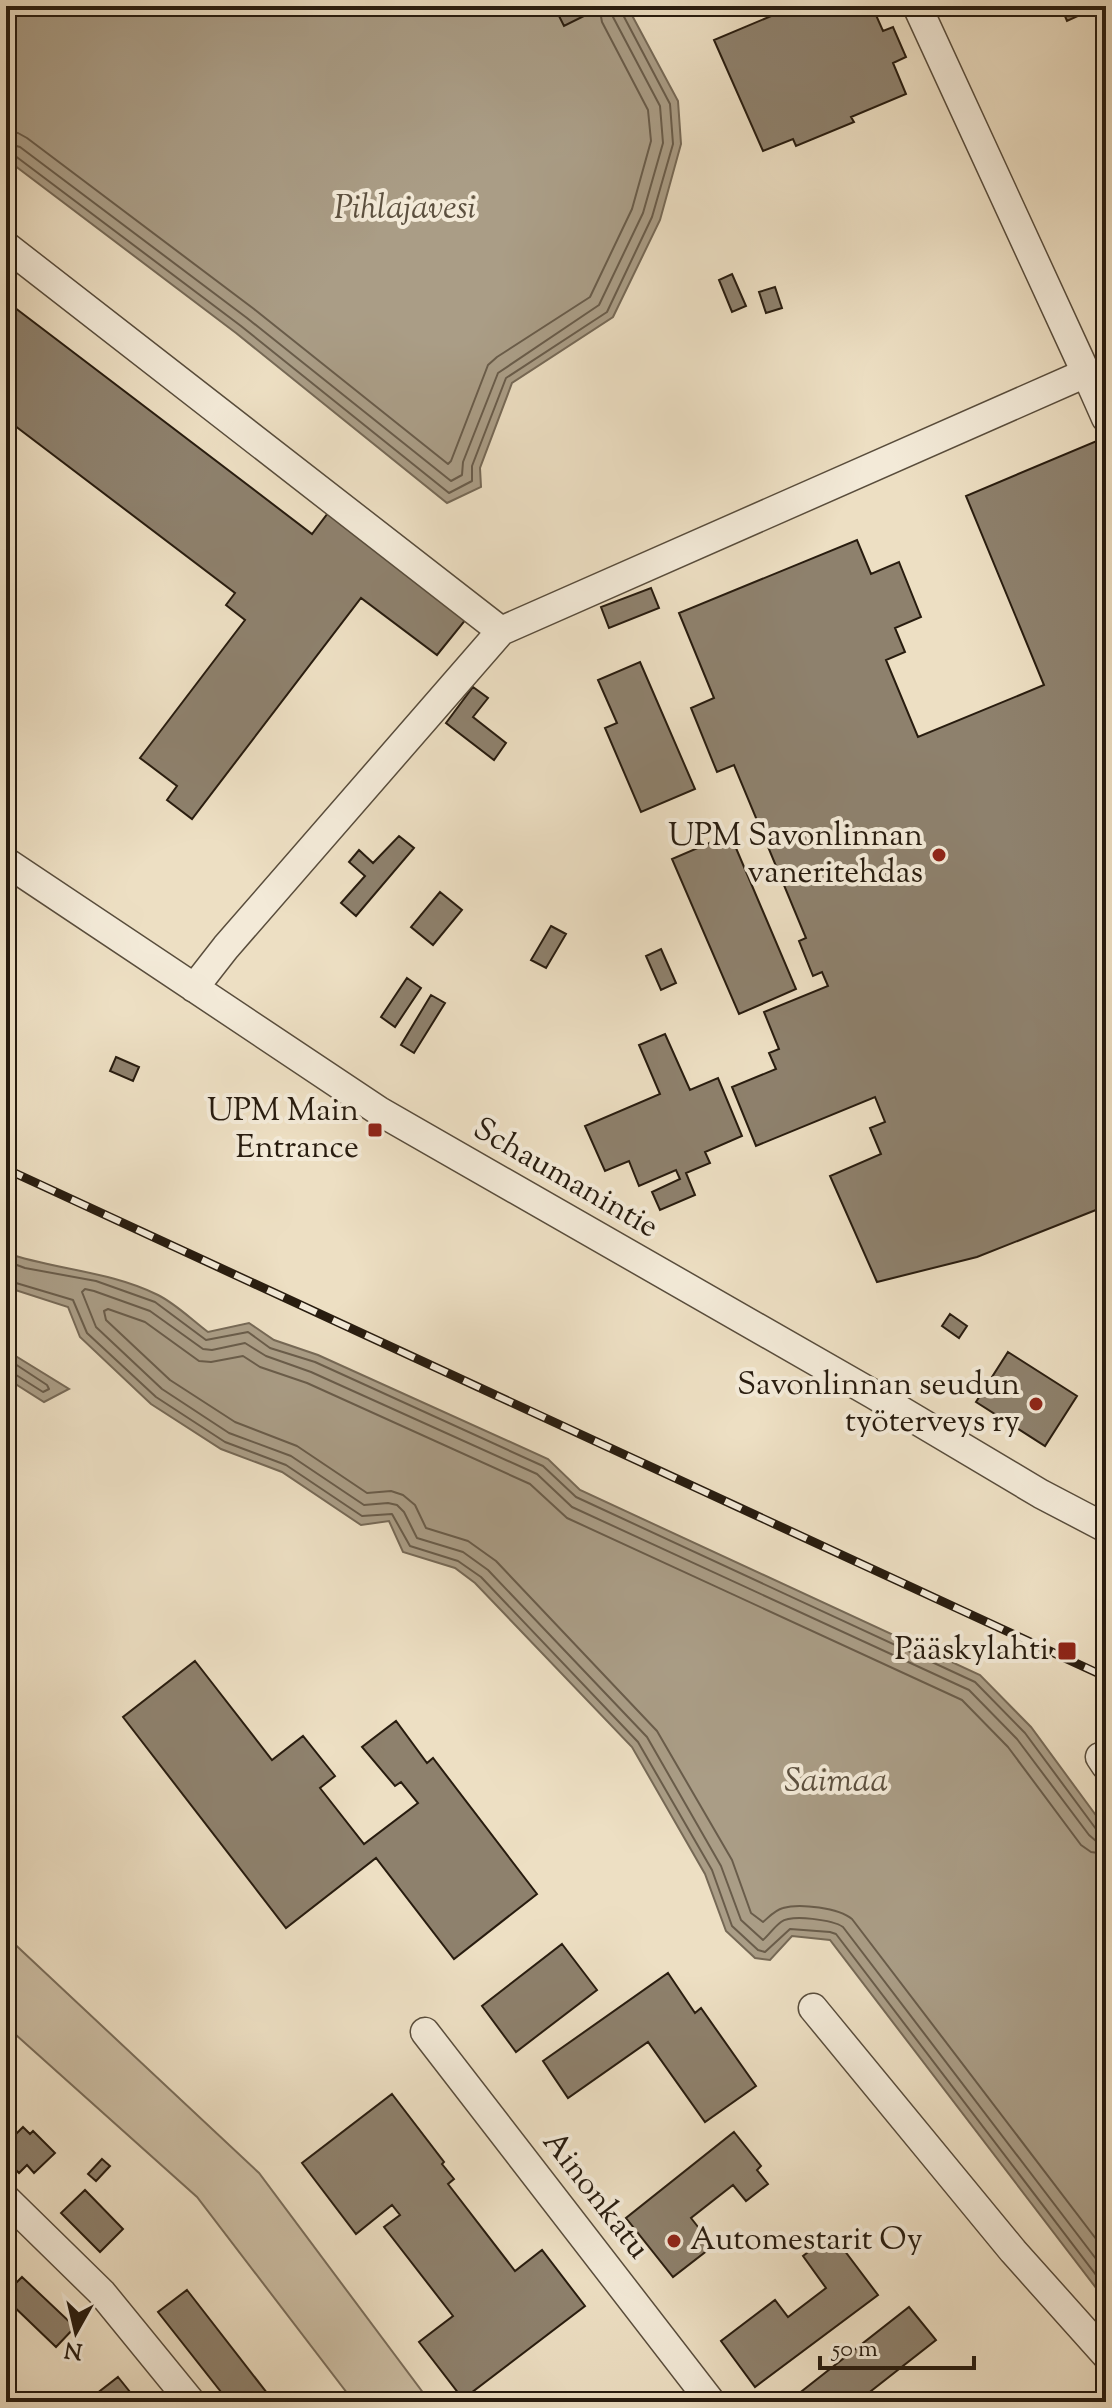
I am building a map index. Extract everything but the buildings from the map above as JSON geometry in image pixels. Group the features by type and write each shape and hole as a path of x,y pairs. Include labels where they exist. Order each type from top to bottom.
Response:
{"street":[{"path":"917,6 1106,418"},
{"path":"6,246 501,631"},
{"path":"194,988 226,947 501,631 1086,373"},
{"name":"Schaumanintie","path":"6,862 379,1111 1041,1494 1106,1528"},
{"path":"813,2008 1013,2251 1106,2355"},
{"name":"Ainonkatu","path":"425,2032 711,2402"},
{"path":"6,2199 102,2293 191,2402"}],"shaded area":[{"path":"6,1936 259,2173 430,2402 354,2402 197,2197 6,2026"}],"water":[{"name":"Pihlajavesi","path":"6,6 627,6 678,101 681,144 660,220 613,317 512,383 480,468 481,487 447,503 236,333 6,159"},
{"name":"Saimaa","path":"6,1253 140,1287 171,1303 208,1332 249,1323 274,1340 318,1355 548,1459 580,1490 980,1675 1031,1727 1106,1829 1106,2301 830,1940 792,1936 770,1960 755,1958 726,1931 705,1874 632,1747 475,1583 455,1568 403,1552 389,1521 361,1525 282,1472 221,1449 151,1404 80,1337 68,1307 6,1287"},
{"path":"6,1347 69,1389 44,1402 6,1378"}],"railway":[{"path":"6,1169 1106,1677"}],"place":[{"name":"UPM Savonlinnan vaneritehdas","path":"939,855"},
{"name":"UPM Main Entrance","path":"375,1130"},
{"name":"Savonlinnan seudun työterveys ry","path":"1036,1404"},
{"name":"Pääskylahti","path":"1067,1651"},
{"name":"Automestarit Oy","path":"674,2241"}]}
